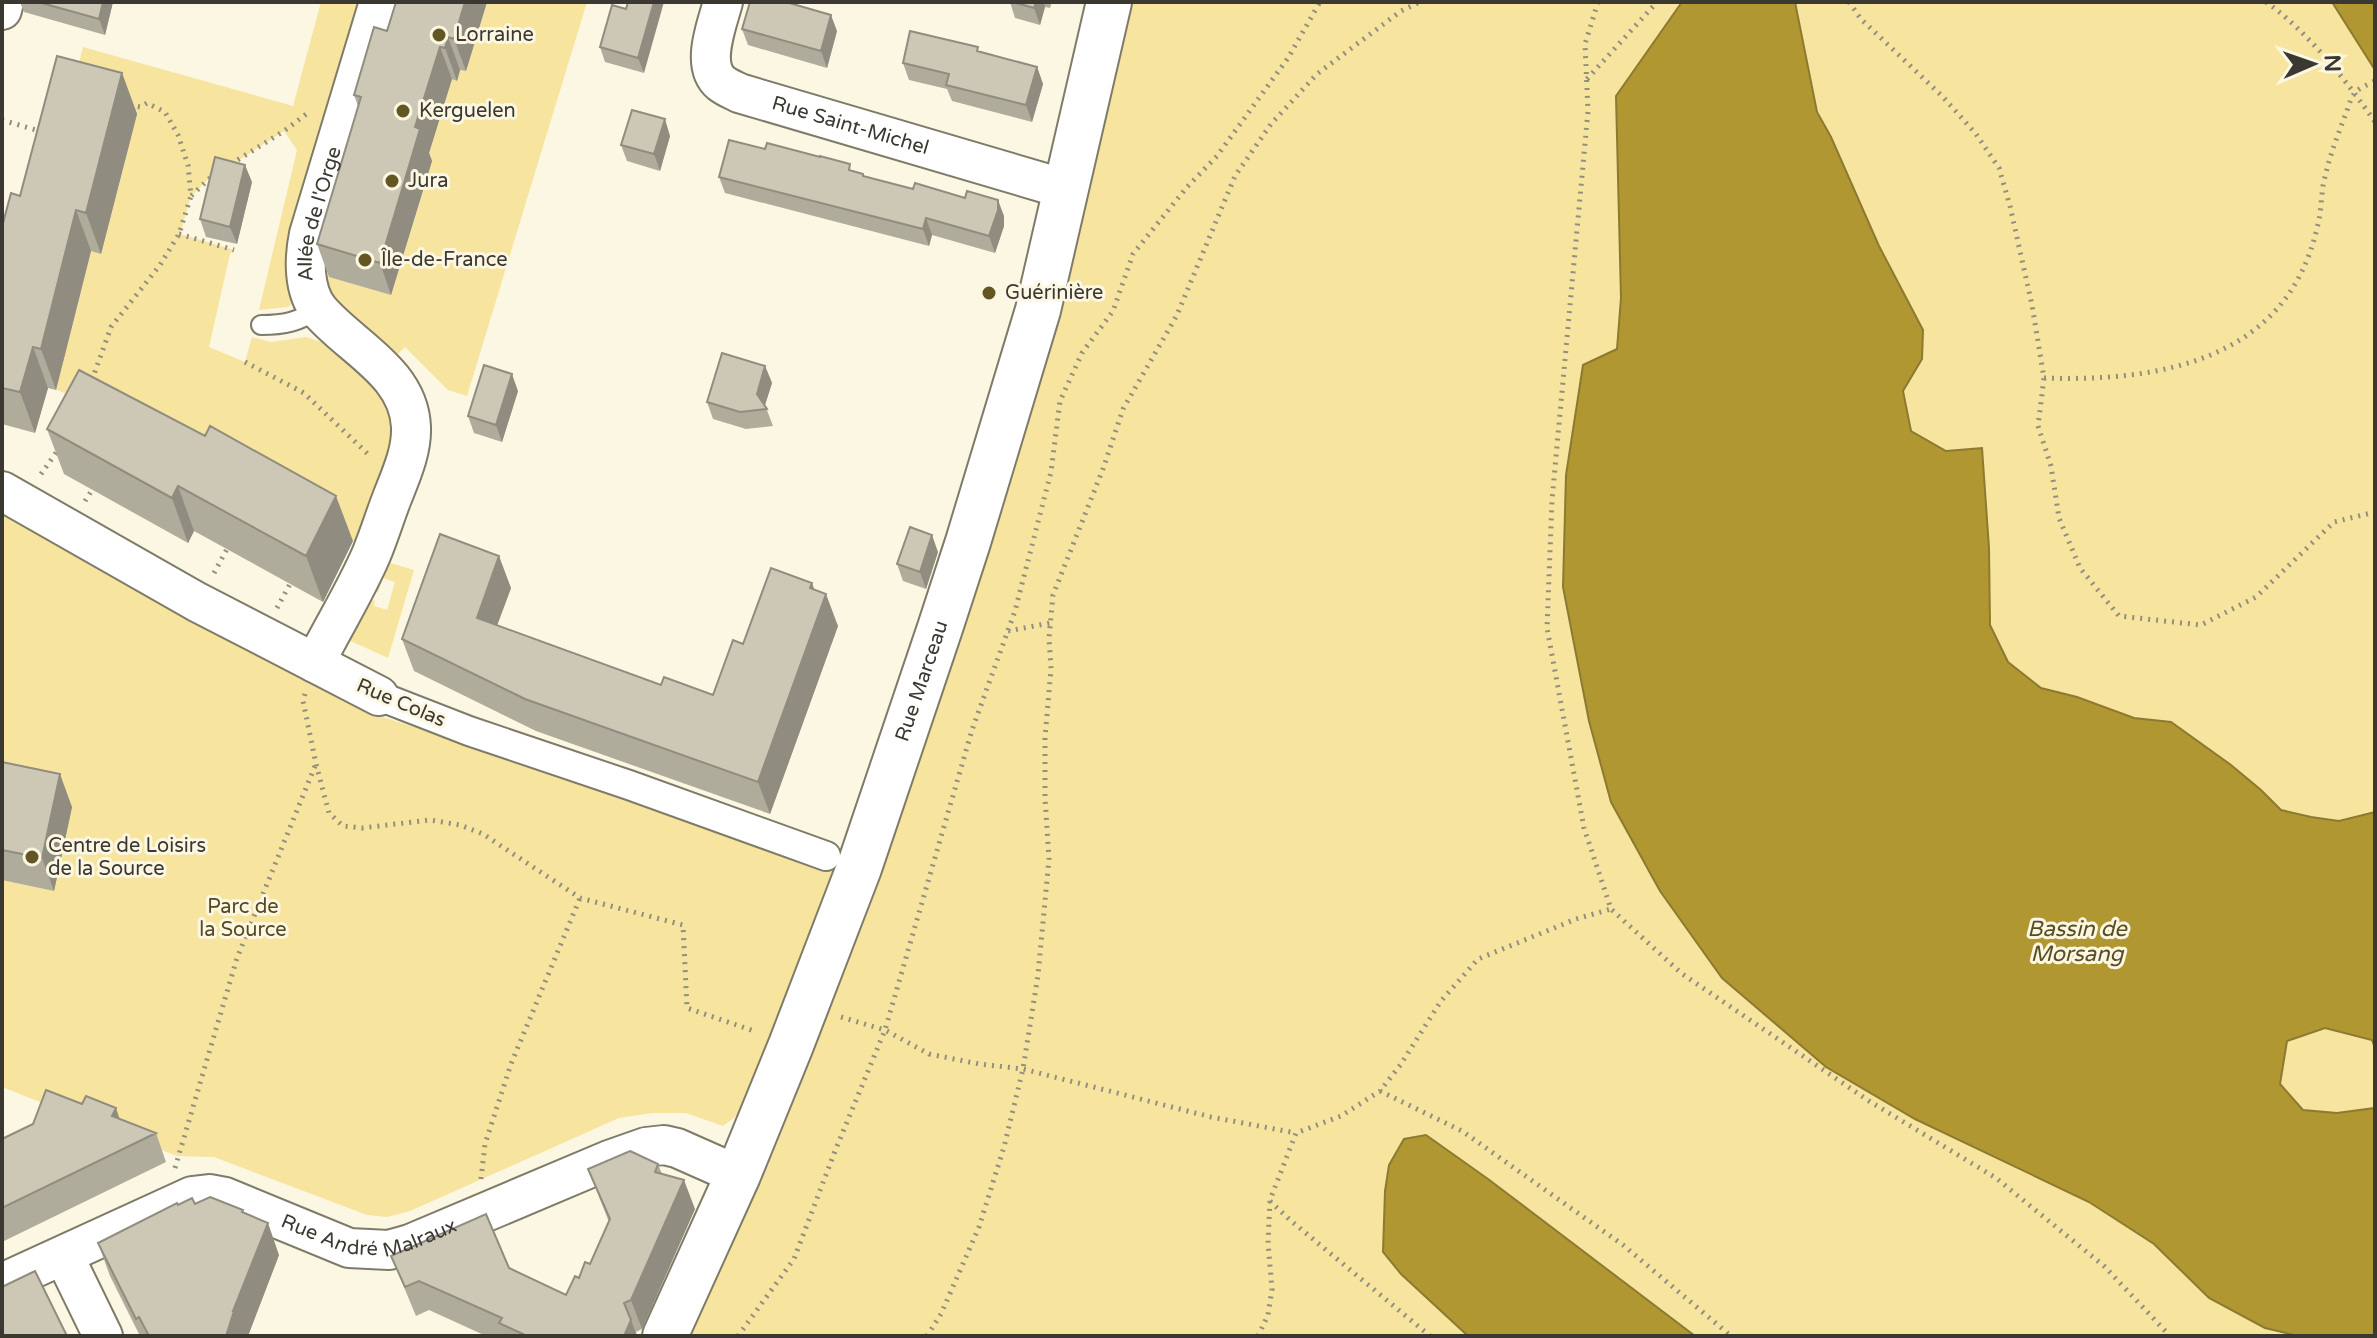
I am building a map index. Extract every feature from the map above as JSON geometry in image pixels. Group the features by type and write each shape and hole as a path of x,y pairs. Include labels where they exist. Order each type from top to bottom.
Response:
{"main road":[{"name":"Rue Marceau","path":"665,1336 738,1175 859,868 968,542 1038,310 1109,2"}],"street":[{"path":"2,10 4,2"},
{"name":"Allée de l'Orge","path":"315,663 371,554 410,447 411,425 406,404 395,383 317,309 306,274 309,234 379,2"},
{"name":"Rue Saint-Michel","path":"723,2 711,49 712,69 720,83 739,93 1065,189"},
{"name":"Rue Colas","path":"12,497 197,602 379,696 469,731 826,856"},
{"name":"Rue André Malraux","path":"2,1283 181,1200 209,1194 225,1197 349,1248 370,1251 410,1244 646,1147 664,1145 677,1148 738,1175"},
{"path":"64,1256 103,1336"}],"lane":[{"path":"261,325 283,325 303,319 317,309"}],"path":[{"path":"738,1336 794,1259 885,1030 972,730 1015,611 1051,472 1060,401 1082,353 1113,311 1133,254 1187,187 1217,156 1288,58 1320,2"},
{"path":"1394,2 1401,11"},
{"path":"927,1336 941,1314 979,1227 1004,1147 1023,1069 1038,975 1049,859 1045,738 1053,595 1103,469 1123,409 1177,315 1235,176 1271,124 1317,74 1401,11 1420,2"},
{"path":"1598,2 1585,44 1588,111 1552,500 1547,628 1584,828 1611,909 1681,973 1869,1101 1996,1178 2104,1266 2170,1336"},
{"path":"1587,79 1657,2"},
{"path":"1849,2 1861,19 1943,97 1976,134 1999,168 2029,291 2044,378 2038,426 2051,466 2059,518 2080,568 2119,616 2201,625 2256,597 2334,522 2375,512"},
{"path":"2266,2 2286,15 2355,92 2375,122"},
{"path":"2044,378 2087,380 2160,372 2232,345 2266,322 2292,291 2310,256 2331,152 2355,92 2373,82"},
{"path":"90,385 111,327 160,265 179,234 191,196 188,165 178,135 165,112 147,103 140,107 127,104"},
{"path":"2,120 46,133"},
{"path":"227,166 284,131"},
{"path":"191,196 216,172"},
{"path":"179,234 234,250"},
{"path":"245,362 304,393 398,482"},
{"path":"12,497 31,488 60,448"},
{"path":"276,610 290,584"},
{"path":"1007,631 1050,623"},
{"path":"315,663 307,680 303,701 329,813 343,826 362,828 430,820 460,825 483,834 580,898 683,925 687,1008 798,1025 885,1030 929,1054 1023,1069 1211,1117 1296,1133 1341,1116 1380,1091 1441,1001 1478,959 1576,919 1611,909"},
{"path":"181,1200 174,1173 177,1156 237,958 316,764"},
{"path":"496,1208 481,1179 485,1144 511,1064 580,898"},
{"path":"1380,1091 1462,1131 1623,1245 1731,1336"},
{"path":"1258,1336 1268,1315 1272,1289 1268,1243 1270,1200 1296,1133"},
{"path":"1270,1200 1430,1336"}],"green space":[{"path":"321,2 369,2 294,302 288,307 259,310 297,150 284,131 216,172 191,196 180,234 234,250 230,254 209,347 245,362 252,337 271,342 306,337 343,349 396,409 387,472 381,467 356,542 84,399 56,390 62,367 55,365 67,345 91,251 101,253 126,158 71,96 83,47 293,106"},
{"path":"487,2 587,2 467,396 448,390 405,347 389,363 330,301 321,274 391,295 432,162 427,160 452,79 460,70 466,71"},
{"path":"1128,2 1682,2 1616,96 1621,298 1617,349 1583,365 1566,475 1563,587 1589,721 1611,802 1826,1067 1915,1119 2089,1202 2154,1244 2209,1298 2265,1328 2298,1336 1695,1336 1488,1179 1389,1165 1383,1251 1468,1336 680,1336"},
{"path":"1795,2 2332,2 2375,70 2375,812 2339,821 2281,810 2261,790 2134,718 2077,697 2041,688 2008,662 1990,625 1989,548 1982,448 1946,451 1911,431 1903,391 1922,359 1923,330 1879,246 1817,112"},
{"name":"Parc de la Source","path":"2,513 232,642 367,712 614,790 621,796 843,874 749,1106 723,1126 686,1113 652,1113 619,1118 410,1211 387,1217 367,1215 214,1157 177,1156 2,1087"},
{"path":"377,559 414,570 388,658 342,637 363,598 375,601 374,606 387,610 395,582 383,578 378,592 366,589"},
{"path":"2325,1028 2372,1040 2375,1048 2375,1108 2337,1113 2303,1110 2280,1084 2287,1041"}],"water":[{"name":"Bassin de Morsang","path":"1682,2 1795,2 1817,112 1879,246 1923,330 1922,359 1903,391 1911,431 1946,451 1982,448 1989,548 1990,625 2008,662 2041,688 2077,697 2134,718 2171,722 2231,765 2281,810 2339,821 2375,812 2375,1048 2372,1040 2325,1028 2287,1041 2280,1084 2303,1110 2337,1113 2375,1108 2375,1336 2298,1336 2265,1328 2209,1298 2154,1244 2089,1202 1915,1119 1826,1067 1722,978 1660,891 1611,802 1589,721 1563,587 1566,475 1583,365 1617,349 1621,298 1616,96"},
{"path":"2332,2 2375,2 2375,70"},
{"path":"1426,1135 1695,1336 1468,1336 1401,1274 1383,1252 1389,1165 1404,1139"}],"building":[{"path":"38,2 103,2 99,19"},
{"path":"396,2 465,2 454,39 448,37 445,48 440,47 415,127 420,129 380,263 317,244 361,97 354,95 374,27 387,31"},
{"path":"628,2 654,2 638,58 600,47 612,5 626,9"},
{"path":"750,2 786,2 831,15 821,51 742,29"},
{"path":"1013,2 1036,2 1034,8"},
{"path":"910,31 978,47 977,51 1037,67 1026,105 946,85 949,74 903,63"},
{"path":"57,56 122,73 86,213 76,210 41,349 33,347 20,392 2,388 2,227 11,193 20,196"},
{"path":"632,110 665,119 654,154 621,145"},
{"path":"729,140 765,149 767,143 820,156 850,164 849,170 863,176 913,189 915,183 965,198 967,191 998,200 998,210 989,236 926,218 923,229 719,177"},
{"path":"215,157 245,165 230,227 200,219"},
{"path":"722,353 765,366 757,394 767,409 740,412 707,402"},
{"path":"484,365 512,374 496,425 468,416"},
{"path":"79,370 205,436 210,426 336,496 306,556 178,486 172,498 47,429"},
{"path":"910,527 932,535 920,572 897,564"},
{"path":"440,534 499,556 477,618 661,685 664,677 713,695 733,640 743,644 771,568 812,583 810,588 826,594 758,782 525,699 402,639"},
{"path":"2,762 60,774 42,858 2,850"},
{"path":"46,1090 82,1104 86,1096 116,1108 112,1116 156,1133 2,1208 2,1139 33,1124"},
{"path":"630,1151 658,1164 655,1172 684,1180 631,1300 624,1303 631,1320 624,1336 522,1336 499,1323 502,1318 419,1281 405,1287 391,1256 486,1214 509,1268 566,1295 575,1276 579,1278 585,1262 590,1264 610,1219 588,1169"},
{"path":"210,1197 268,1223 226,1336 149,1336 139,1317 136,1319 98,1243 177,1203 192,1198 195,1204"},
{"path":"35,1271 67,1336 2,1336 2,1287"}],"place":[{"name":"Lorraine","path":"439,35"},
{"name":"Kerguelen","path":"403,111"},
{"name":"Jura","path":"392,181"},
{"name":"Île-de-France","path":"365,260"},
{"name":"Guérinière","path":"989,293"},
{"name":"Centre de Loisirs de la Source","path":"32,857"}]}
